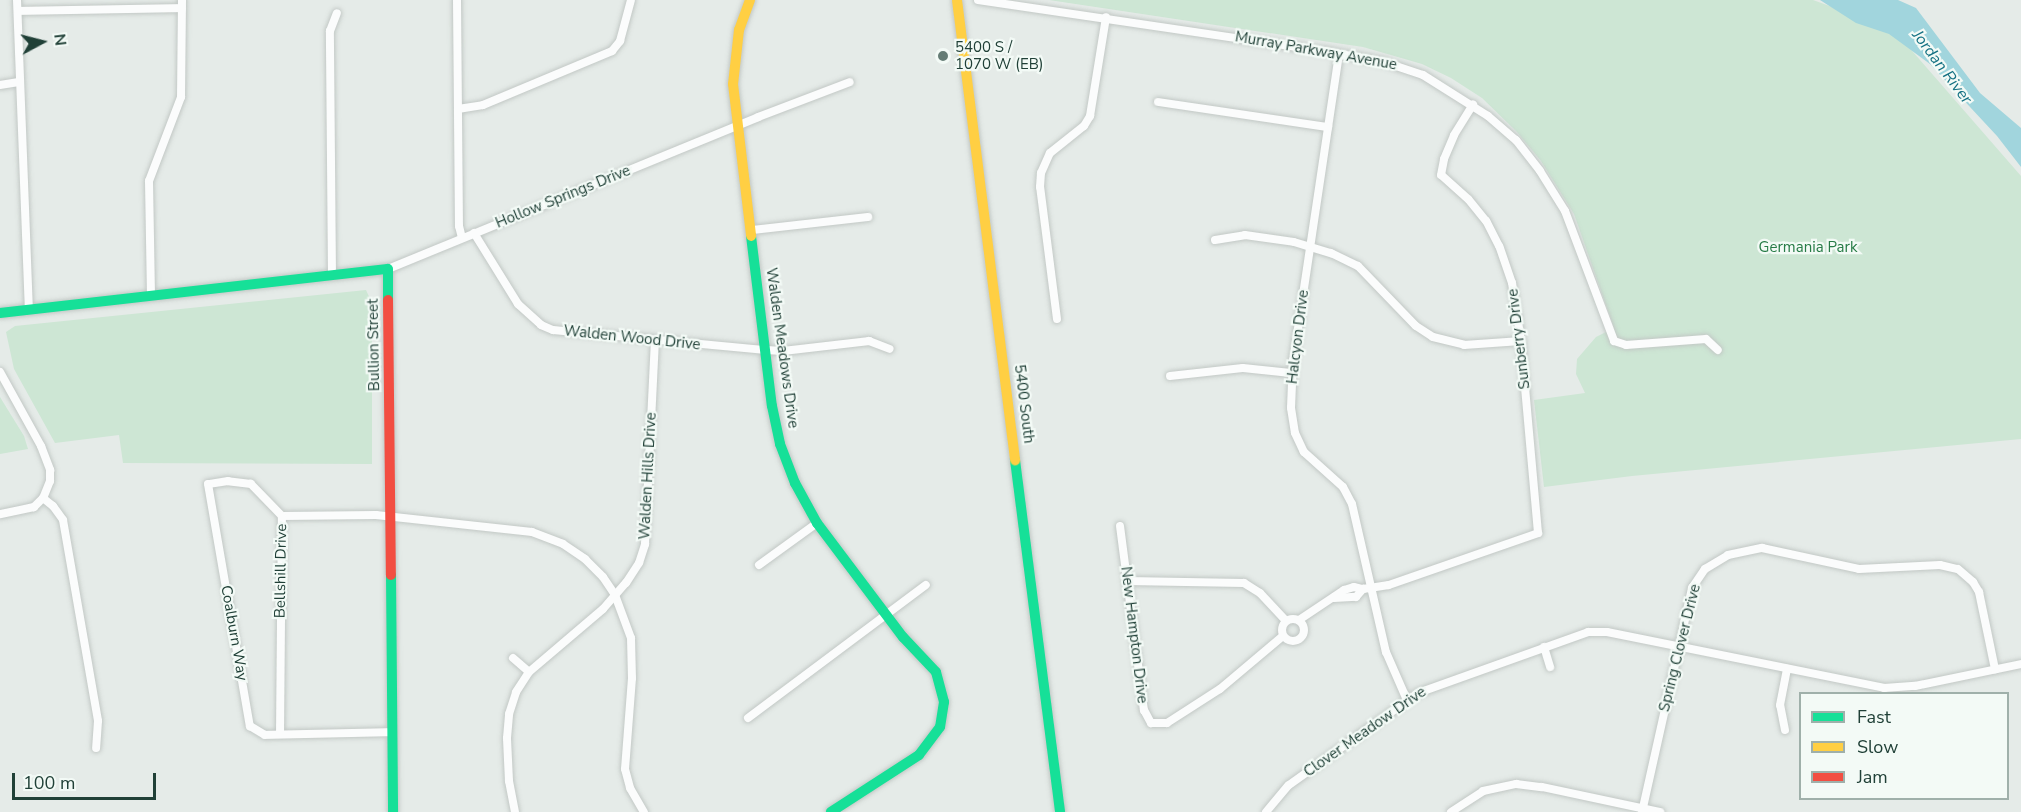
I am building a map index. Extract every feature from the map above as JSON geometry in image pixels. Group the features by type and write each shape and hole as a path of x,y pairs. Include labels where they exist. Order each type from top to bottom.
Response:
{"street":[{"path":"17,0 29,309"},
{"path":"458,0 458,109 462,238"},
{"path":"458,109 483,105 612,51 620,41 631,0"},
{"name":"Walden Meadows Drive","path":"750,0 739,30 734,65 738,126 772,406 780,444 795,483 817,522 886,615 936,672 944,702 943,717 935,736 919,755 831,812"},
{"name":"5400 South","path":"957,0 1060,812"},
{"name":"Murray Parkway Avenue","path":"978,0 1106,17 1339,54 1404,67 1441,84 1473,105 1516,140 1540,171 1565,211 1612,339 1626,345 1706,339 1718,350"},
{"path":"18,11 182,4 182,97 149,181 151,296"},
{"path":"332,276 330,31 337,12"},
{"path":"1057,319 1040,187 1041,172 1050,153 1084,126 1090,116 1106,17"},
{"name":"Halcyon Drive","path":"1339,54 1291,373 1291,408 1299,444 1309,457 1335,479 1348,495 1355,512 1368,589 1386,652 1407,700"},
{"path":"0,85 20,82"},
{"name":"Hollow Springs Drive","path":"388,269 850,82"},
{"path":"1158,102 1328,127"},
{"name":"Sunberry Drive","path":"1368,589 1389,585 1538,533 1521,341 1514,289 1496,240 1468,199 1441,175 1444,159 1454,135 1473,105"},
{"path":"752,230 868,217"},
{"name":"Walden Wood Drive","path":"474,233 518,304 541,325 553,330 783,351 869,341 890,350"},
{"path":"1215,240 1245,235 1310,246 1331,252 1358,267 1416,326 1439,340 1464,345 1521,341"},
{"path":"0,313 388,269"},
{"name":"Bullion Street","path":"388,269 393,812"},
{"name":"Walden Hills Drive","path":"515,812 509,781 509,714 516,692 529,672 615,595 633,574 645,544 655,340"},
{"path":"1170,376 1243,368 1291,373"},
{"path":"0,372 41,446 50,470 50,482 43,498 28,509 0,514"},
{"name":"Coalburn Way","path":"282,516 251,484 228,481 208,484 250,726 265,735 393,732"},
{"path":"43,498 53,506 63,520 98,722 96,748"},
{"name":"Bellshill Drive","path":"280,734 282,516 376,514 391,517"},
{"path":"391,517 512,529 548,537 585,559 603,578 615,595 631,638 632,658 625,769 630,788 644,812"},
{"path":"759,565 817,522"},
{"name":"New Hampton Drive","path":"1120,526 1144,710 1147,720 1155,725 1167,723 1220,689 1283,636 1291,641 1302,637 1304,629 1299,620"},
{"name":"Spring Clover Drive","path":"1642,810 1692,588 1700,574 1728,555 1762,548 1859,569 1940,565 1958,569 1974,582 1979,592 1995,669"},
{"path":"1127,580 1244,583 1260,593 1286,621"},
{"path":"748,718 926,585"},
{"path":"1283,636 1281,628 1291,618 1299,620 1315,607 1354,587 1368,589"},
{"name":"Clover Meadow Drive","path":"1266,812 1288,786 1407,700 1440,683 1588,632 1601,631 1868,686 1892,688 1915,686 2021,664"},
{"path":"1544,647 1550,667"},
{"path":"513,658 529,672"},
{"path":"1785,730 1780,705 1787,669"},
{"path":"1450,812 1484,791 1516,784 1660,812"}],"green space":[{"name":"Germania Park","path":"1049,0 1813,0 1893,29 2021,176 2021,439 1632,476 1544,487 1534,400 1585,393 1576,374 1577,359 1596,337 1614,328 1574,214 1541,161 1517,132 1482,98 1451,78 1422,64 1363,47"},
{"path":"366,290 372,303 372,464 123,463 119,435 55,443 14,369 6,332 15,326"},
{"path":"0,397 24,436 28,449 0,454"}],"water":[{"name":"Jordan River","path":"1820,0 1898,0 1916,8 1980,93 2021,128 2021,167 1997,136 1930,64 1889,34 1856,23"}],"traffic: fast":[{"path":"751,236 772,406 780,444 795,483 817,523 903,637 936,672 944,702 940,727 919,755 831,812"},
{"path":"0,313 388,269 388,300"},
{"path":"1015,460 1060,812"},
{"path":"391,575 393,812"}],"traffic: slow":[{"path":"750,0 739,30 733,84 751,236"},
{"path":"957,0 1015,460"}],"traffic: jam":[{"path":"388,300 391,575"}],"place":[{"name":"5400 S / 1070 W (EB)","path":"943,56"}]}
